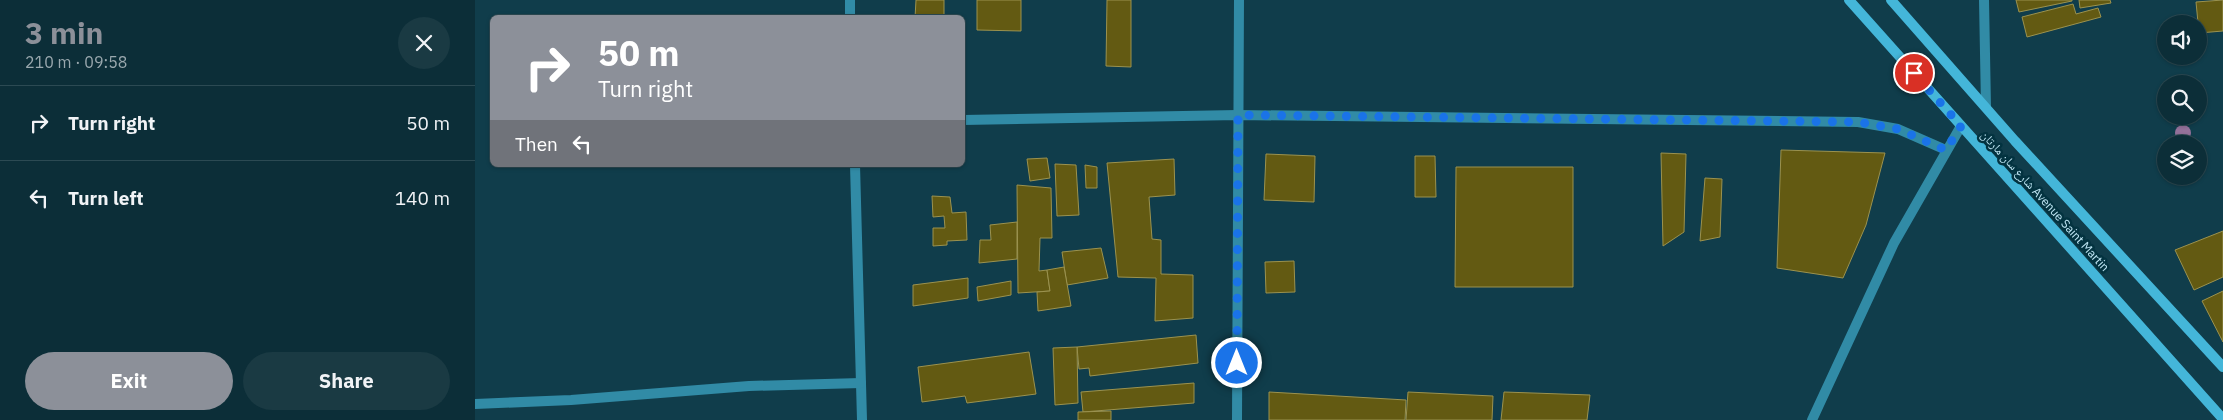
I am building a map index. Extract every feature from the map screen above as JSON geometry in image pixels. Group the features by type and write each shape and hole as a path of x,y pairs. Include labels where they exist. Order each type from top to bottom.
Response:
{"main road":[{"name":"شارع سان مارتان Avenue Saint Martin","path":"1849,0 2223,418"},
{"name":"شارع سان مارتان Avenue Saint Martin","path":"1891,0 2223,367"}],"street":[{"path":"850,0 850,15"},
{"path":"1237,420 1239,0"},
{"path":"1984,0 1985,106"},
{"path":"965,120 1238,115 1858,122 1898,129 1946,150"},
{"path":"1811,420 1894,243 1961,126"},
{"path":"855,167 862,420"},
{"path":"475,404 571,400 749,386 861,383"}],"building":[{"path":"916,0 944,0 944,15 915,15"},
{"path":"977,0 1021,0 1021,31 977,30"},
{"path":"1107,0 1131,0 1131,67 1106,66"},
{"path":"2016,0 2072,0 2072,1 2019,12"},
{"path":"2079,0 2110,0 2111,3 2080,8"},
{"path":"2223,0 2223,31 2207,32 2207,15 2197,15 2196,2"},
{"path":"2073,4 2076,14 2098,8 2101,17 2027,37 2022,17"},
{"path":"1781,150 1885,153 1866,225 1843,278 1777,268"},
{"path":"1661,153 1686,154 1684,232 1663,246"},
{"path":"1266,154 1315,156 1314,202 1264,200"},
{"path":"1415,156 1435,156 1436,197 1415,197"},
{"path":"1047,158 1050,178 1030,181 1027,159"},
{"path":"1174,159 1175,195 1149,197 1152,239 1161,240 1161,274 1193,275 1193,318 1155,321 1156,278 1118,277 1107,163"},
{"path":"1055,164 1076,165 1079,215 1057,216"},
{"path":"1085,165 1097,167 1097,188 1086,188"},
{"path":"1456,167 1573,167 1573,287 1455,287"},
{"path":"1705,178 1722,179 1720,237 1700,241"},
{"path":"1017,185 1051,188 1052,238 1040,238 1039,271 1047,270 1050,291 1018,293"},
{"path":"932,196 950,197 952,213 966,212 967,240 947,241 947,245 933,246 933,228 945,228 944,216 933,217"},
{"path":"1017,222 1017,259 979,263 980,240 991,240 990,225"},
{"path":"2223,231 2223,277 2194,290 2175,250"},
{"path":"1101,248 1108,278 1067,285 1062,252"},
{"path":"1294,261 1295,292 1266,293 1265,262"},
{"path":"1064,267 1071,306 1038,311 1037,292 1050,291 1047,270"},
{"path":"968,278 968,298 913,306 913,285"},
{"path":"1011,281 1011,295 978,301 977,287"},
{"path":"2223,291 2223,342 2202,301"},
{"path":"1196,335 1198,363 1090,376 1089,368 1079,369 1077,347"},
{"path":"1077,347 1078,403 1055,405 1053,348"},
{"path":"1029,352 1036,394 967,403 965,396 922,402 918,367"},
{"path":"1194,383 1194,403 1083,412 1081,392"},
{"path":"1269,392 1406,400 1405,420 1269,420"},
{"path":"1408,392 1493,396 1492,420 1406,420"},
{"path":"1504,392 1590,395 1587,420 1501,420"},
{"path":"1111,411 1111,420 1078,420 1078,412"}],"route":[{"path":"1237,363 1238,115 1858,122 1898,129 1946,150 1961,126 1914,73"}]}
